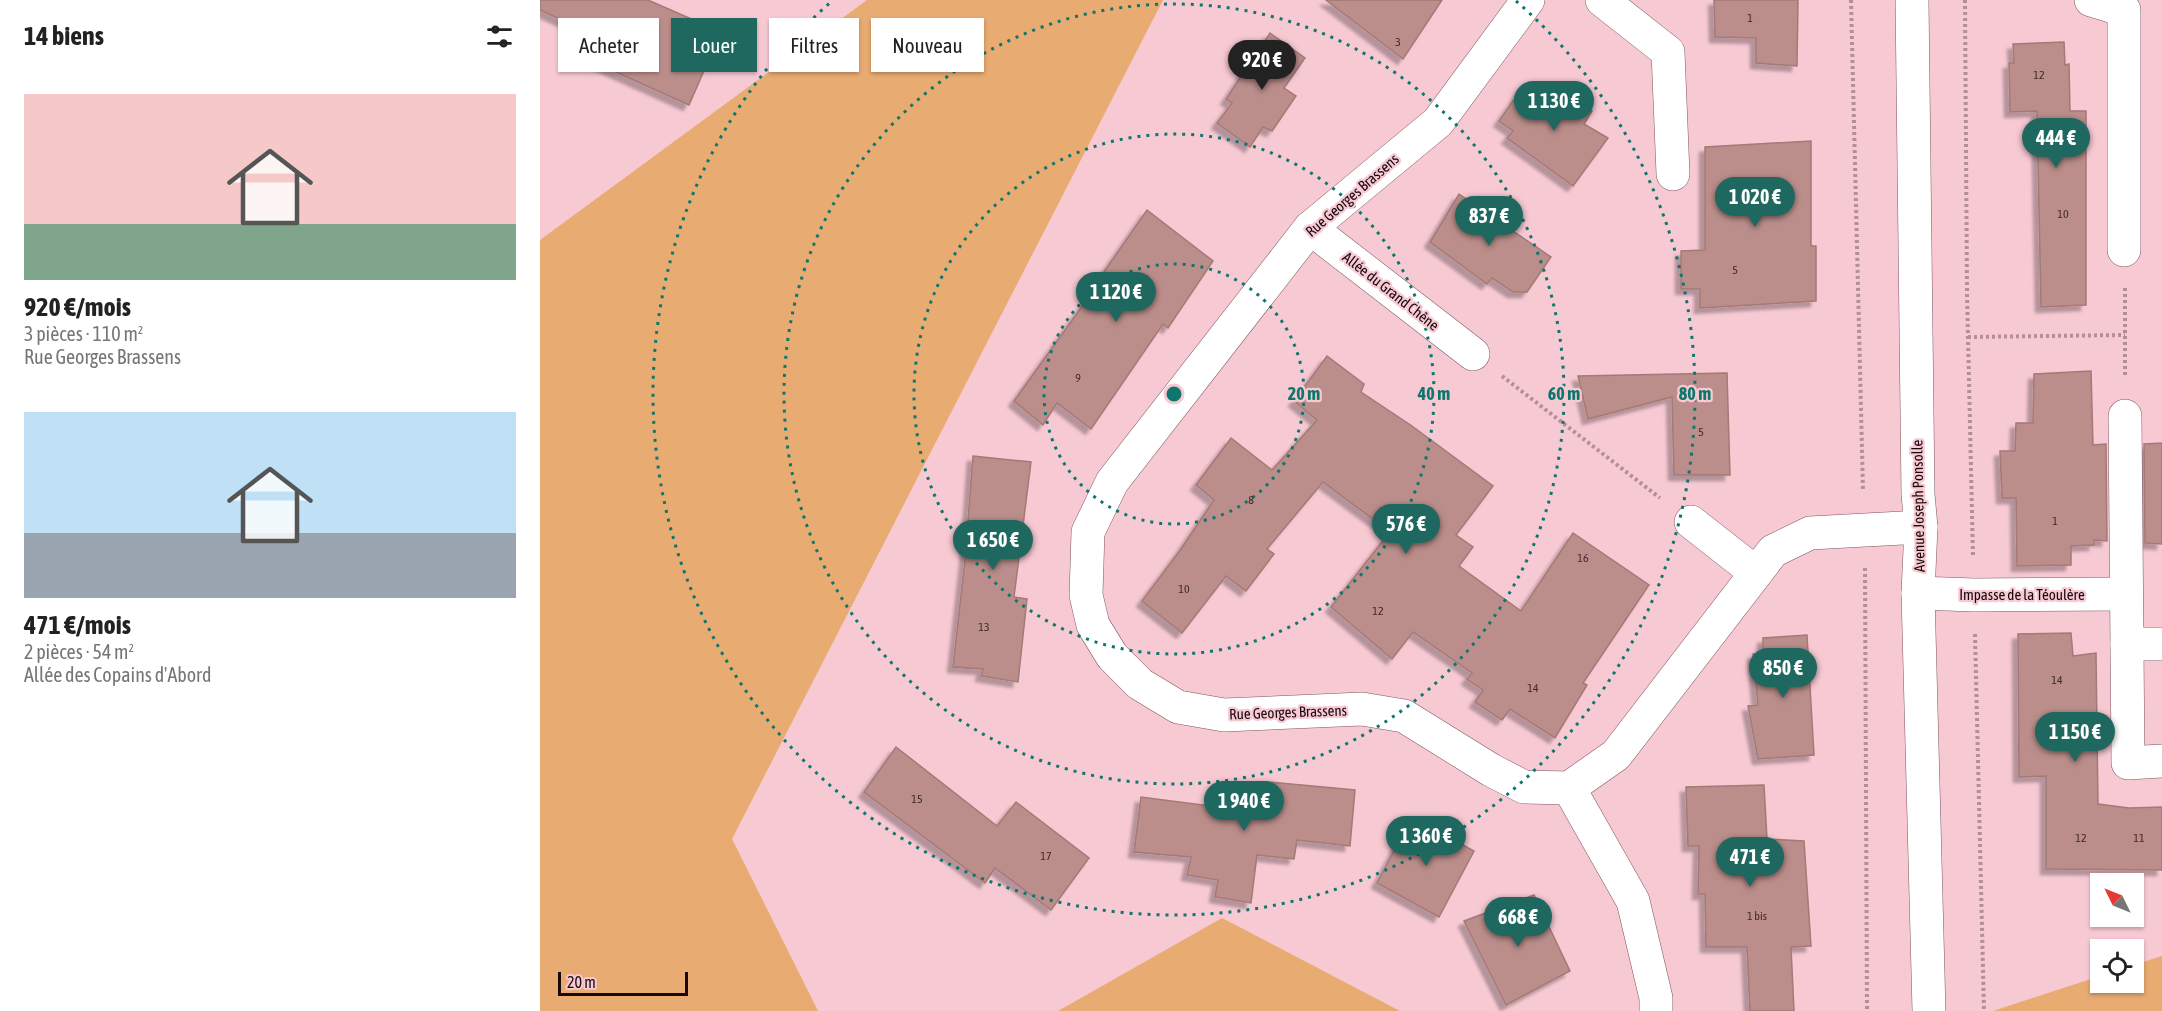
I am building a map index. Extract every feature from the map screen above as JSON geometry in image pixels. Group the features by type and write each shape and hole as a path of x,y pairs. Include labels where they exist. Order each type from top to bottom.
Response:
{"street":[{"name":"Rue Georges Brassens","path":"1528,0 1438,122 1310,228 1112,482 1088,532 1086,595 1093,625 1112,656 1140,684 1178,707 1224,715 1362,709 1404,716 1491,770 1524,787 1569,788"},
{"path":"1602,0 1668,52 1672,174"},
{"name":"Avenue Joseph Ponsolle","path":"1912,0 1918,471 1921,527 1918,593 1929,1011"},
{"path":"2091,0 2124,10 2124,250"},
{"name":"Allée du Grand Chêne","path":"1310,228 1473,354"},
{"path":"2126,417 2128,763 2162,761"},
{"path":"1691,522 1756,573"},
{"path":"1656,1011 1656,998 1632,901 1569,788 1616,755 1773,551 1810,533 1921,527"},
{"name":"Impasse de la Téoulère","path":"1918,593 2126,594"},
{"path":"2127,644 2162,644"}],"path":[{"path":"1965,0 1968,337 1984,1011"},
{"path":"2124,250 2126,417"},
{"path":"1968,337 2125,335"},
{"path":"1473,354 1691,522"}],"shaded area":[{"path":"867,0 1163,0 732,839 818,1011 540,1011 540,240 769,72 859,72 859,18 842,18"},
{"path":"1222,918 1400,1011 1058,1011"},
{"path":"2162,956 2162,1011 1993,1011 2090,979 2090,993 2144,993 2144,962"}],"building":[{"path":"540,0 648,0 689,18 671,18 671,72 703,72 689,105 616,72 659,72 659,18 558,18 540,10"},
{"path":"1326,0 1442,0 1403,59"},
{"path":"1714,0 1798,0 1797,66 1756,63 1756,38 1715,37"},
{"path":"1270,33 1305,58 1284,88 1296,96 1272,131 1263,127 1250,147 1217,123 1232,103 1226,99"},
{"path":"2064,42 2065,65 2069,64 2070,111 2086,111 2086,305 2041,307 2037,111 2010,112 2009,63 2014,63 2013,44"},
{"path":"1525,84 1556,106 1566,89 1592,111 1584,124 1608,138 1573,186 1507,138 1513,131 1499,121"},
{"path":"1811,141 1811,246 1816,246 1816,301 1700,308 1700,289 1681,289 1681,251 1705,250 1705,147"},
{"path":"1459,194 1551,257 1527,292 1513,292 1492,278 1487,284 1430,242"},
{"path":"1147,210 1213,261 1168,328 1163,324 1091,429 1057,403 1043,425 1014,401 1101,280 1099,279"},
{"path":"1327,356 1364,384 1361,392 1412,426 1493,486 1456,535 1473,547 1459,566 1521,611 1573,533 1649,585 1583,683 1587,685 1555,738 1510,709 1502,720 1475,702 1483,690 1467,679 1472,673 1413,632 1392,659 1331,607 1390,532 1323,482 1267,549 1274,554 1246,591 1226,576 1182,633 1142,601 1214,500 1196,485 1231,438 1272,470 1317,420 1294,401"},
{"path":"2091,371 2093,445 2106,444 2107,541 2094,540 2094,545 2071,546 2071,565 2017,566 2016,498 2002,498 2000,451 2015,451 2016,423 2033,423 2034,374"},
{"path":"1727,373 1730,475 1674,475 1672,397 1588,419 1578,376"},
{"path":"2162,443 2162,544 2145,543 2144,444"},
{"path":"973,456 1031,462 1014,597 1027,599 1018,682 981,676 983,669 953,667 965,560"},
{"path":"2071,633 2073,656 2096,653 2098,804 2129,808 2162,807 2162,870 2046,869 2046,776 2019,777 2018,634"},
{"path":"1807,635 1814,755 1758,759 1748,706 1758,705 1753,654 1763,652 1763,638"},
{"path":"896,747 997,826 1016,802 1089,858 1051,910 995,868 985,883 864,792"},
{"path":"1268,782 1355,790 1350,846 1297,840 1294,859 1257,855 1251,903 1215,897 1218,880 1187,875 1191,857 1134,852 1141,797 1265,813"},
{"path":"1764,785 1767,839 1804,841 1811,946 1791,947 1794,1011 1750,1011 1747,947 1706,947 1705,894 1698,894 1699,846 1688,846 1686,787"},
{"path":"1412,817 1474,851 1439,917 1377,883"},
{"path":"1534,895 1570,971 1506,1005 1464,921"}]}
